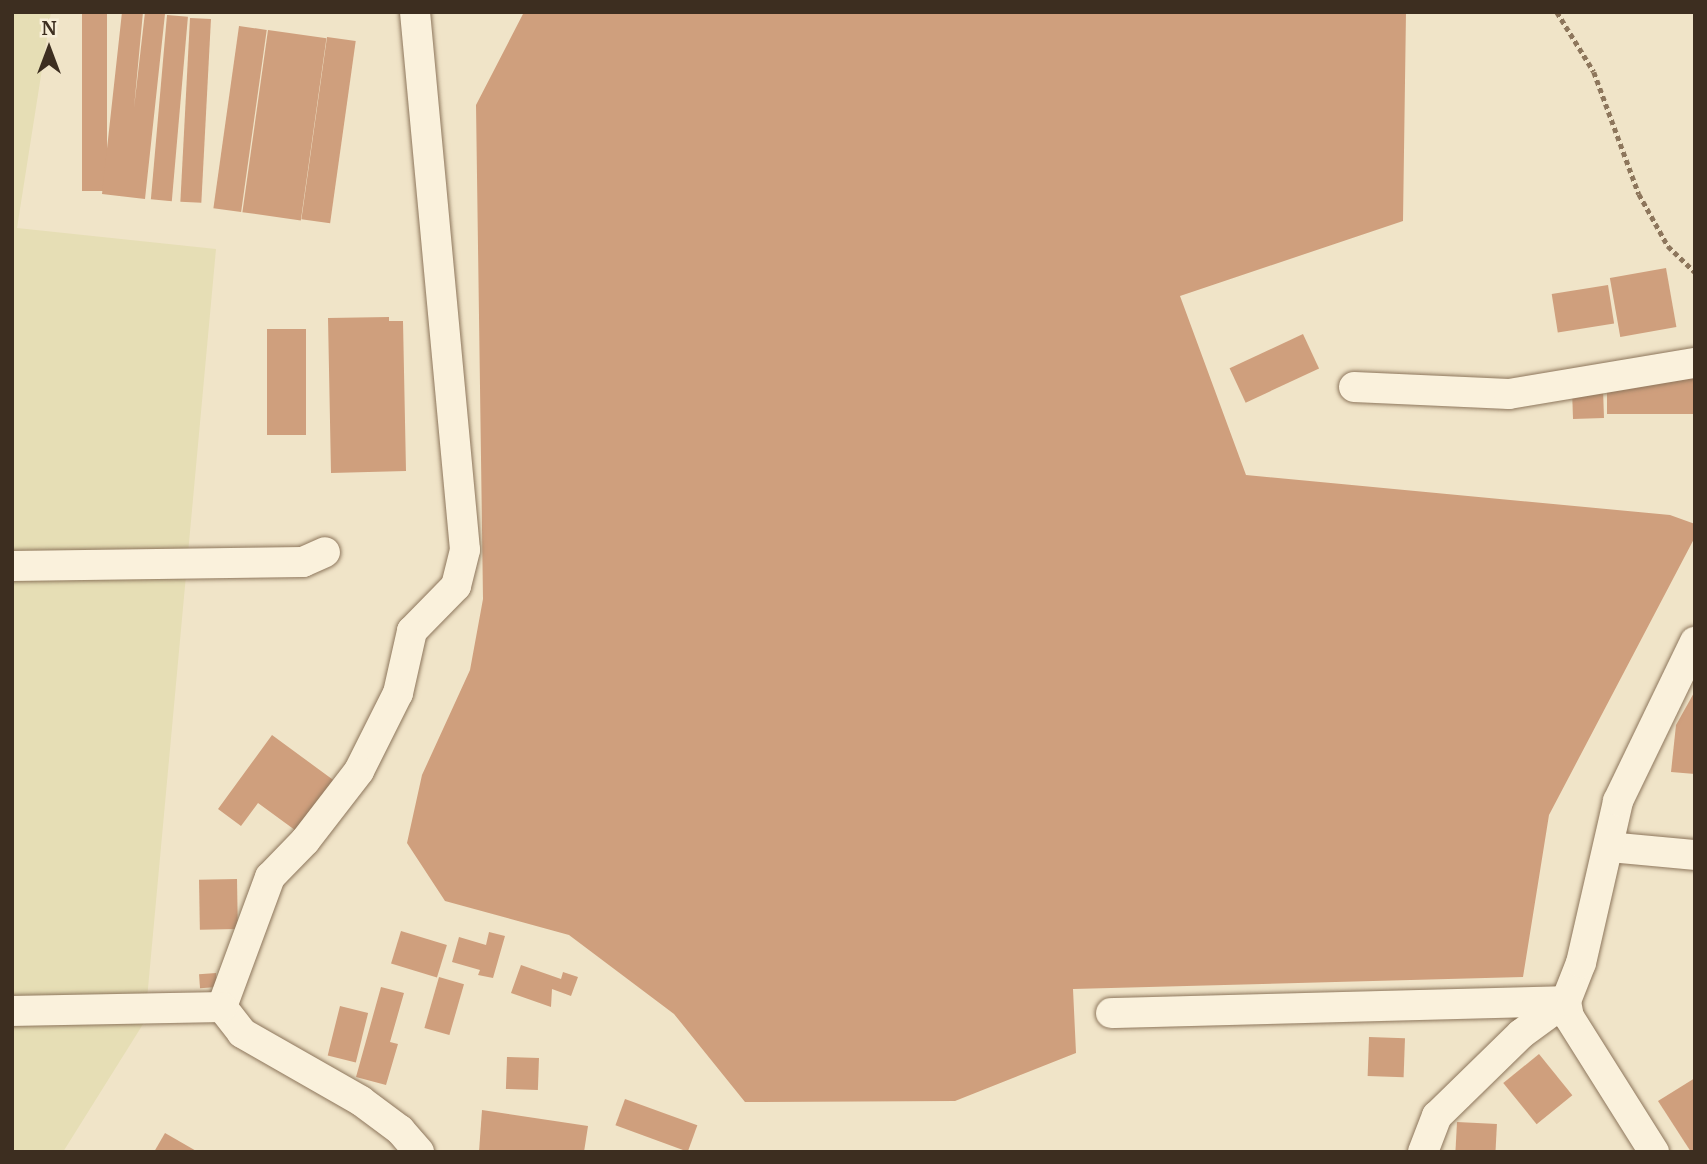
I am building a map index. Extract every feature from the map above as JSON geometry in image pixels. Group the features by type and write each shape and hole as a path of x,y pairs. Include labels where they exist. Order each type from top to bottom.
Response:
{"street":[{"path":"222,1007 270,877 305,841 359,771 398,693 412,631 456,586 465,550 415,12"},
{"path":"1354,387 1509,394 1695,363"},
{"path":"12,566 303,562 325,552"},
{"path":"1654,1152 1569,1017 1566,1001 1581,963 1618,801 1695,642"},
{"path":"1609,846 1695,855"},
{"path":"1111,1013 1566,1001"},
{"path":"1423,1152 1437,1116 1521,1034 1566,1001"},
{"path":"12,1011 222,1007"},
{"path":"222,1007 242,1033 361,1101 400,1130 419,1152"}],"path":[{"path":"1557,12 1594,72 1639,194 1668,246 1695,272"}],"shaded area":[{"path":"12,12 51,12 17,228 216,249 145,1021 63,1152 12,1152"}],"building":[{"path":"82,12 107,12 107,191 82,191"},
{"path":"122,12 143,12 134,108 145,12 165,14 145,199 102,194"},
{"path":"524,12 1406,12 1403,221 1180,296 1246,475 1670,515 1695,524 1695,537 1549,815 1523,977 1073,989 1076,1053 955,1101 745,1102 674,1014 569,935 445,901 407,843 422,775 470,670 483,599 476,105"},
{"path":"167,15 188,17 172,201 151,199"},
{"path":"190,18 211,19 201,203 180,202"},
{"path":"239,26 267,30 241,212 213,208"},
{"path":"268,30 326,38 301,220 242,212"},
{"path":"327,37 356,41 330,223 301,219"},
{"path":"1666,268 1676,327 1620,337 1610,278"},
{"path":"1608,285 1614,324 1558,332 1552,294"},
{"path":"389,317 389,321 403,321 406,471 331,473 328,318"},
{"path":"267,329 306,329 306,435 267,435"},
{"path":"1303,334 1319,368 1246,403 1230,368"},
{"path":"1607,371 1695,371 1695,414 1607,414"},
{"path":"1603,389 1604,418 1573,419 1572,390"},
{"path":"1695,691 1695,774 1671,772 1676,725"},
{"path":"272,735 336,782 299,833 258,803 241,826 218,809"},
{"path":"237,879 238,929 200,930 199,880"},
{"path":"401,931 447,945 437,978 391,964"},
{"path":"489,932 505,936 493,978 478,975 480,970 452,962 459,937 486,945"},
{"path":"521,965 561,979 563,972 578,977 571,996 552,989 551,1007 511,993"},
{"path":"216,973 217,987 200,988 199,974"},
{"path":"439,977 464,984 449,1035 424,1028"},
{"path":"381,987 404,993 390,1042 398,1044 386,1085 356,1077"},
{"path":"340,1006 368,1013 356,1063 328,1055"},
{"path":"1369,1037 1405,1038 1404,1077 1368,1076"},
{"path":"1539,1054 1572,1095 1537,1124 1503,1083"},
{"path":"507,1057 539,1058 538,1090 506,1089"},
{"path":"1695,1078 1695,1152 1691,1152 1658,1101"},
{"path":"625,1099 697,1125 688,1152 615,1125"},
{"path":"482,1110 588,1126 584,1152 479,1152"},
{"path":"1457,1122 1497,1124 1495,1152 1455,1152"},
{"path":"165,1133 198,1152 154,1152"}]}
